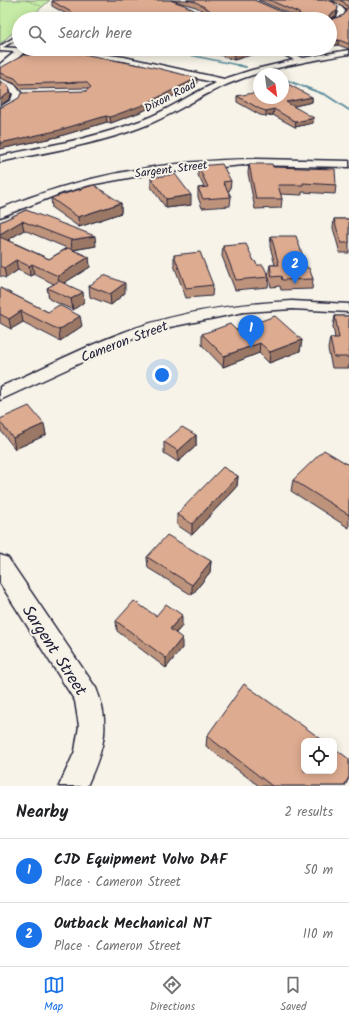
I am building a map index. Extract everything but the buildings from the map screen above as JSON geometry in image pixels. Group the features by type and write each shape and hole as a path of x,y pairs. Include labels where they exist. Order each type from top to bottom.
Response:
{"street":[{"path":"323,0 335,5 343,12 340,18 337,19"},
{"path":"0,48 12,49"},
{"name":"Dixon Road","path":"337,54 349,52"},
{"path":"0,67 16,56"},
{"path":"102,56 124,59 224,82"},
{"path":"293,56 302,60"},
{"name":"Dixon Road","path":"0,158 102,137 159,117 224,82 260,69 326,56"},
{"path":"0,81 22,94 15,101 0,111"},
{"name":"Sargent Street","path":"0,213 46,195 73,187 149,171 187,166 244,162 349,164"},
{"name":"Cameron Street","path":"0,394 126,338 165,324 203,315 244,308 292,305 349,308"},
{"name":"Sargent Street","path":"0,564 87,697 92,726 88,753 73,786"}],"lane":[{"path":"0,48 12,40"}],"path":[{"path":"26,0 41,6"}],"green space":[{"path":"0,0 50,0 36,12 12,12 12,33 0,44"}],"waterway":[{"path":"195,56 242,66"},
{"path":"237,65 246,67"},
{"path":"289,81 326,95 349,110"}],"place":[{"name":"Outback Mechanical NT","path":"295,284"},
{"name":"CJD Equipment Volvo DAF","path":"251,348"}]}
